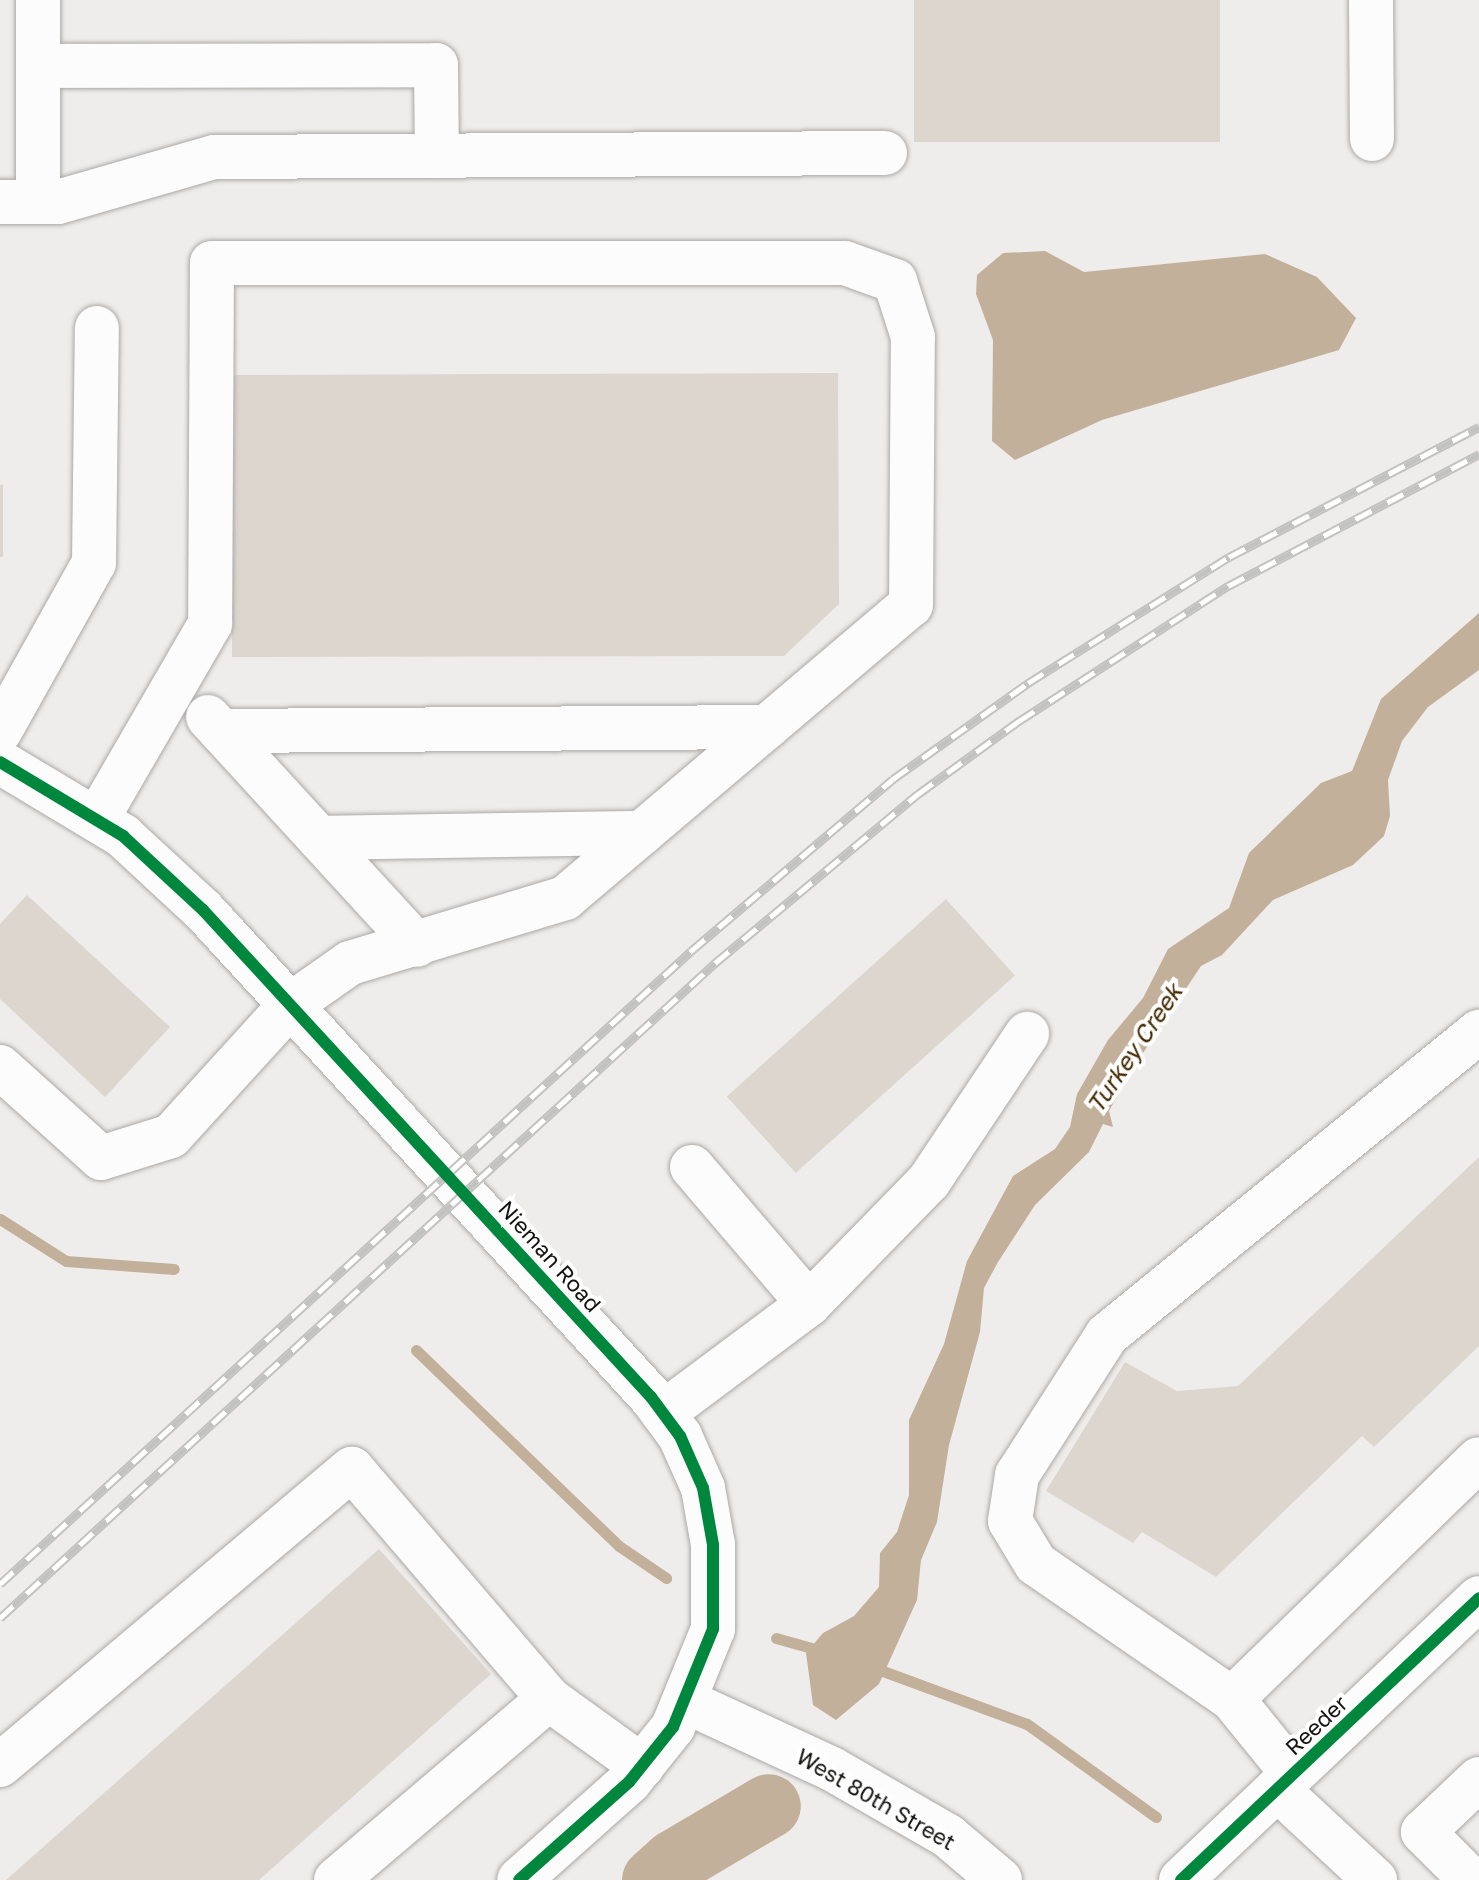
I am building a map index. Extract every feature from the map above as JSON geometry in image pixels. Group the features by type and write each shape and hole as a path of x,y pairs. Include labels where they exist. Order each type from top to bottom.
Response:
{"street":[{"path":"38,0 38,66 19,202 58,202 214,157 885,153"},
{"path":"1371,0 1372,139"},
{"path":"38,66 436,65 437,156"},
{"path":"0,1067 101,1158 171,1136 290,1005 350,963 565,898 911,605 913,337 895,281 845,263 212,263 210,624 97,819"},
{"path":"0,731 94,563 97,328"},
{"path":"177,682 417,945"},
{"path":"221,731 767,727"},
{"name":"Nieman Road","path":"0,762 123,836 203,910 663,1413 680,1436 703,1488 715,1563 713,1629 673,1727 642,1766 519,1880"},
{"path":"319,838 642,833"},
{"path":"1375,1880 1285,1782 1232,1699 1036,1564 1010,1521 1017,1475 1107,1335 1479,1032"},
{"path":"663,1413 809,1304 929,1181 1027,1034"},
{"path":"692,1167 809,1304"},
{"path":"1232,1699 1479,1459"},
{"path":"0,1765 352,1469 549,1699 642,1766"},
{"name":"Reeder","path":"1181,1880 1479,1598"},
{"path":"336,1880 549,1699"},
{"name":"West 80th Street","path":"685,1701 789,1749 948,1836 1000,1880"},
{"path":"1471,1880 1423,1832 1479,1779"}],"water":[{"path":"1045,251 1084,272 1265,254 1317,277 1356,318 1339,350 1102,420 1015,460 992,441 993,340 976,294 977,275 1003,253"},
{"path":"1479,613 1479,670 1428,707 1402,741 1388,780 1390,816 1384,836 1353,865 1273,900 1222,955 1201,966 1135,1065 1109,1111 1113,1127 1103,1124 1089,1152 1035,1205 998,1262 984,1288 980,1332 949,1445 937,1522 921,1560 917,1600 879,1684 836,1720 813,1705 806,1653 823,1633 854,1616 879,1587 880,1553 897,1532 909,1495 909,1420 944,1344 967,1261 1013,1176 1055,1149 1070,1127 1077,1094 1108,1040 1143,998 1168,949 1229,908 1249,853 1321,783 1352,771 1381,699"}],"building":[{"path":"914,0 1220,0 1220,142 914,142"},
{"path":"838,373 839,604 784,656 232,657 231,375"},
{"path":"0,485 3,485 3,557 0,557"},
{"path":"27,895 170,1027 105,1097 0,999 0,924"},
{"path":"946,899 1015,976 796,1173 727,1096"},
{"path":"1479,1157 1479,1346 1374,1447 1362,1436 1216,1577 1142,1532 1133,1543 1046,1491 1125,1362 1177,1391 1238,1386"},
{"path":"379,1549 491,1674 259,1880 6,1880"}],"waterway":[{"path":"0,1219 66,1261 174,1269"},
{"path":"416,1350 619,1546 666,1578"},
{"path":"776,1638 822,1651"},
{"path":"872,1667 1027,1724 1156,1817"},
{"name":"Turkey Creek","path":"654,1880 674,1862 769,1806"}],"railway":[{"path":"0,1584 691,951 893,779 1028,683 1229,557 1479,427"},
{"path":"0,1618 715,963 918,794 1019,721 1228,586 1479,454"}],"cycle path":[{"path":"0,762 123,836 203,910 651,1397 680,1436 703,1488 713,1545 713,1629 673,1727 629,1782 519,1880"},
{"path":"1181,1880 1479,1598"}]}
